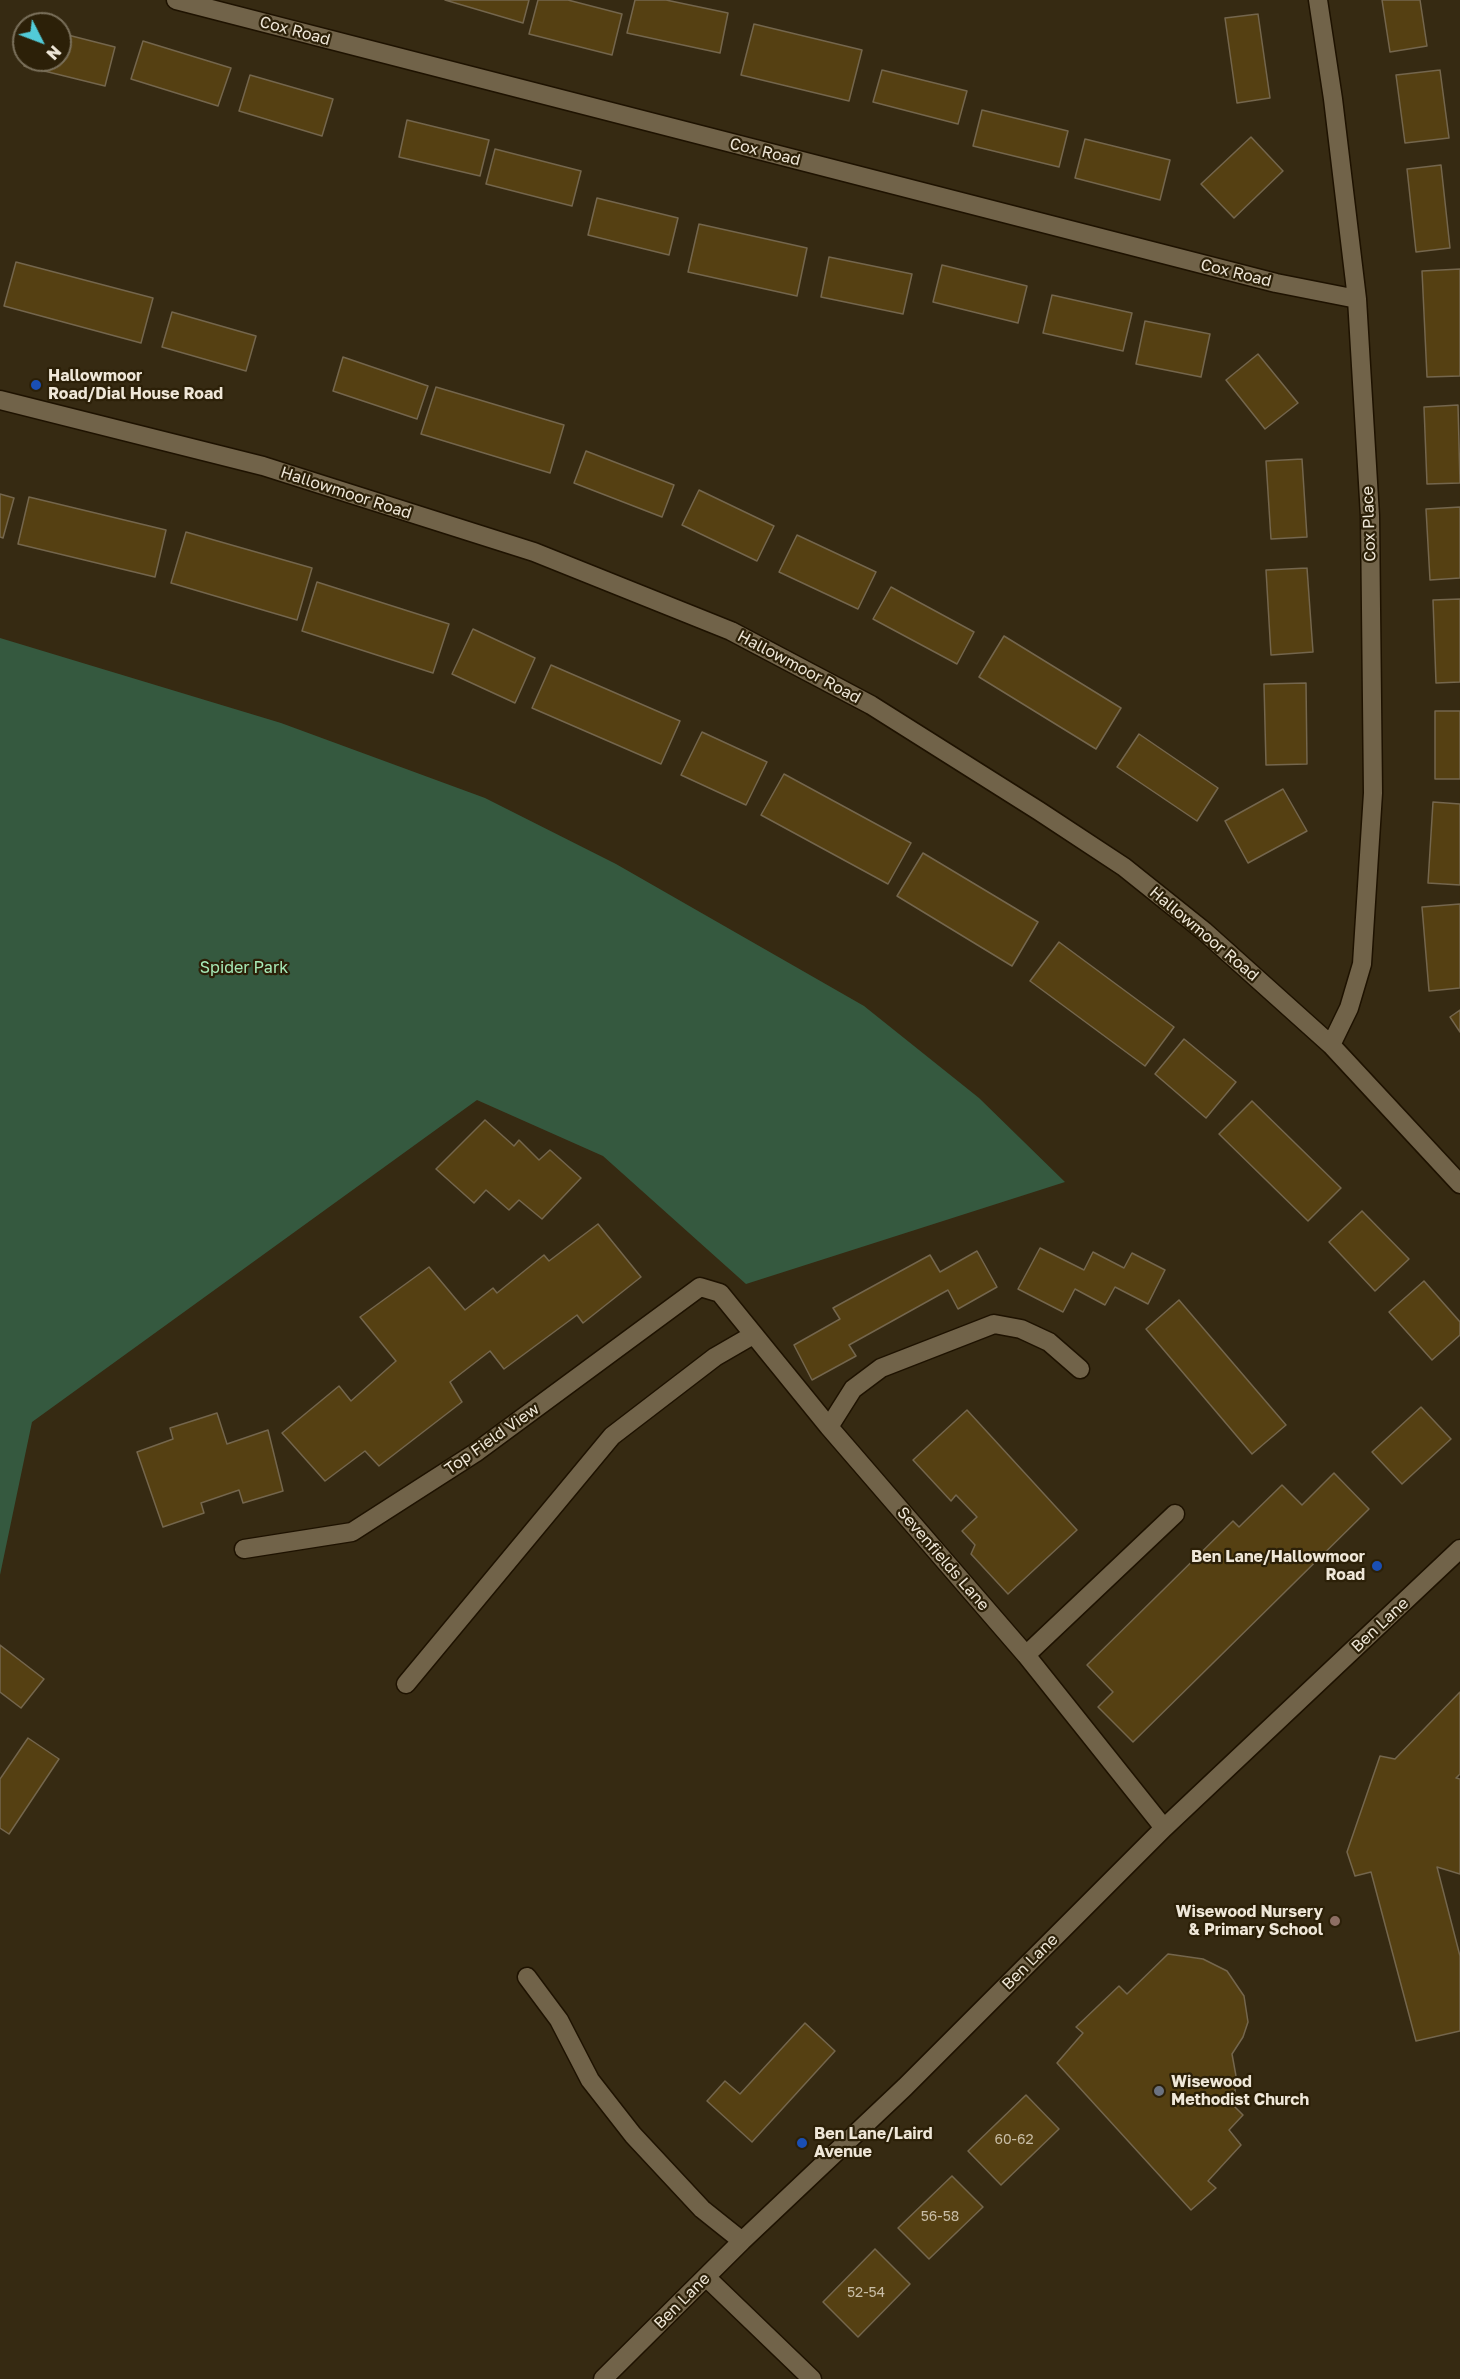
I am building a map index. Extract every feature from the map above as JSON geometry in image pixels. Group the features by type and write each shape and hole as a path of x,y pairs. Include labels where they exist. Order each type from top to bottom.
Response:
{"street":[{"name":"Cox Road","path":"176,0 1265,281 1357,299"},
{"name":"Cox Place","path":"1318,0 1357,299 1370,516 1372,793 1362,964 1350,1008 1331,1045"},
{"name":"Hallowmoor Road","path":"0,400 263,466 534,552 731,631 871,705 1124,867 1204,931 1331,1045 1460,1184"},
{"name":"Top Field View","path":"244,1549 352,1532 475,1453 700,1287 720,1293"},
{"name":"Sevenfields Lane","path":"720,1293 829,1427 1026,1655 1164,1828"},
{"path":"829,1427 853,1389 881,1368 942,1342 994,1324 1021,1329 1049,1342 1080,1369"},
{"path":"406,1684 612,1436 715,1357 753,1335"},
{"path":"1026,1655 1175,1514"},
{"name":"Ben Lane","path":"603,2379 742,2241 905,2087 1164,1828 1460,1549"},
{"path":"527,1977 559,2020 590,2080 633,2134 702,2208 742,2241"},
{"path":"706,2277 812,2379"}],"green space":[{"name":"Spider Park","path":"0,638 281,723 485,798 616,864 864,1006 979,1098 1065,1182 746,1284 603,1156 477,1100 32,1422 0,1575"}],"building":[{"path":"445,0 529,0 523,23"},
{"path":"538,0 568,0 622,14 612,55 529,34"},
{"path":"635,0 666,0 728,13 720,53 627,33"},
{"path":"1382,0 1420,0 1427,46 1390,52"},
{"path":"1258,14 1270,98 1237,103 1225,18"},
{"path":"754,24 862,50 849,101 741,75"},
{"path":"72,36 115,47 105,86 48,72 72,72"},
{"path":"143,41 231,68 218,106 131,79"},
{"path":"882,70 967,91 958,124 873,102"},
{"path":"1440,70 1449,138 1405,143 1396,75"},
{"path":"250,75 333,99 322,136 239,111"},
{"path":"982,110 1068,131 1059,167 973,146"},
{"path":"407,120 489,140 480,176 399,157"},
{"path":"1251,137 1283,171 1234,218 1201,184"},
{"path":"1085,139 1170,160 1160,200 1075,178"},
{"path":"495,149 581,171 572,206 486,184"},
{"path":"1441,165 1450,248 1416,252 1407,169"},
{"path":"597,198 678,218 669,255 588,235"},
{"path":"699,224 807,248 797,296 688,272"},
{"path":"829,257 912,274 903,314 821,297"},
{"path":"16,262 153,298 141,343 4,306"},
{"path":"942,265 1027,286 1018,323 933,302"},
{"path":"1460,269 1460,376 1427,377 1422,271"},
{"path":"1052,295 1132,313 1123,351 1043,333"},
{"path":"172,312 256,336 246,371 162,347"},
{"path":"1145,321 1210,334 1201,377 1136,364"},
{"path":"1258,354 1298,403 1265,429 1226,380"},
{"path":"343,357 428,386 417,419 333,391"},
{"path":"436,387 564,425 550,473 421,434"},
{"path":"1458,405 1460,483 1427,484 1424,407"},
{"path":"586,451 674,485 662,517 574,483"},
{"path":"1302,459 1307,537 1271,539 1266,461"},
{"path":"699,490 774,526 757,561 682,525"},
{"path":"0,494 14,498 3,538 0,537"},
{"path":"29,497 166,530 155,577 18,544"},
{"path":"1460,507 1460,578 1430,580 1426,509"},
{"path":"186,532 312,568 297,620 171,583"},
{"path":"797,535 876,572 858,609 779,572"},
{"path":"1307,568 1313,652 1271,655 1266,570"},
{"path":"317,582 449,624 433,673 302,631"},
{"path":"891,587 974,632 957,664 873,619"},
{"path":"1460,599 1460,682 1436,683 1433,600"},
{"path":"473,629 535,658 515,703 452,674"},
{"path":"1004,636 1121,708 1096,749 979,677"},
{"path":"551,665 680,721 661,764 532,708"},
{"path":"1306,683 1307,764 1266,765 1264,684"},
{"path":"1435,711 1460,711 1460,779 1435,779"},
{"path":"702,732 767,762 746,805 681,775"},
{"path":"1139,734 1218,788 1197,821 1117,767"},
{"path":"784,774 911,843 888,884 761,815"},
{"path":"1283,789 1307,831 1248,863 1225,821"},
{"path":"1433,802 1460,804 1460,885 1428,883"},
{"path":"923,853 1038,922 1012,966 897,896"},
{"path":"1460,904 1460,988 1429,991 1422,907"},
{"path":"1059,942 1174,1027 1145,1066 1030,981"},
{"path":"1460,1010 1460,1032 1450,1017"},
{"path":"1184,1039 1236,1082 1206,1118 1155,1074"},
{"path":"1252,1101 1341,1188 1308,1221 1219,1134"},
{"path":"485,1120 514,1146 519,1140 539,1160 550,1150 581,1178 542,1219 519,1200 509,1210 486,1190 474,1203 436,1169"},
{"path":"1362,1211 1409,1259 1375,1291 1329,1242"},
{"path":"598,1224 641,1277 583,1323 577,1315 504,1369 490,1351 450,1382 462,1402 379,1466 365,1451 325,1481 282,1433 339,1386 351,1401 396,1361 360,1317 429,1267 465,1310 493,1288 497,1293 544,1255 549,1261"},
{"path":"1040,1248 1084,1270 1093,1252 1124,1268 1132,1253 1165,1270 1148,1304 1115,1287 1105,1305 1075,1289 1063,1312 1018,1289"},
{"path":"977,1251 997,1287 958,1309 948,1290 849,1345 856,1356 812,1380 794,1345 840,1319 833,1308 930,1255 940,1272"},
{"path":"1424,1281 1460,1322 1460,1335 1432,1360 1389,1312"},
{"path":"1179,1300 1286,1425 1252,1454 1146,1329"},
{"path":"1421,1407 1451,1439 1402,1484 1372,1452"},
{"path":"967,1410 1077,1530 1008,1594 971,1554 975,1545 962,1531 977,1517 956,1495 951,1501 913,1460"},
{"path":"217,1413 227,1444 268,1430 283,1491 243,1503 239,1490 201,1503 204,1513 163,1527 137,1452 173,1439 170,1428"},
{"path":"1334,1473 1369,1509 1133,1742 1098,1707 1113,1692 1087,1665 1233,1521 1239,1527 1282,1485 1302,1505"},
{"path":"0,1645 44,1679 21,1708 0,1692"},
{"path":"1460,1692 1460,1774 1456,1778 1460,1779 1460,1874 1437,1867 1460,1956 1460,2031 1416,2041 1371,1872 1355,1876 1347,1852 1380,1756 1395,1759"},
{"path":"28,1738 59,1759 9,1834 0,1828 0,1779"},
{"name":"Wisewood Methodist Church","path":"1168,1954 1203,1959 1227,1971 1244,1996 1248,2022 1243,2037 1232,2054 1236,2076 1234,2106 1243,2115 1229,2130 1241,2145 1208,2181 1216,2188 1191,2210 1057,2063 1083,2033 1076,2027 1119,1986 1127,1994"},
{"path":"805,2023 835,2051 752,2142 707,2101 725,2081 740,2094"},
{"path":"1026,2095 1059,2129 1001,2185 968,2151"},
{"path":"952,2176 983,2207 929,2259 898,2228"},
{"path":"875,2249 910,2284 858,2337 823,2302"}],"place":[{"name":"Hallowmoor Road/Dial House Road","path":"36,385"},
{"name":"Ben Lane/Hallowmoor Road","path":"1377,1566"},
{"name":"Wisewood Nursery & Primary School","path":"1335,1921"},
{"name":"Wisewood Methodist Church","path":"1159,2091"},
{"name":"Ben Lane/Laird Avenue","path":"802,2143"}]}
